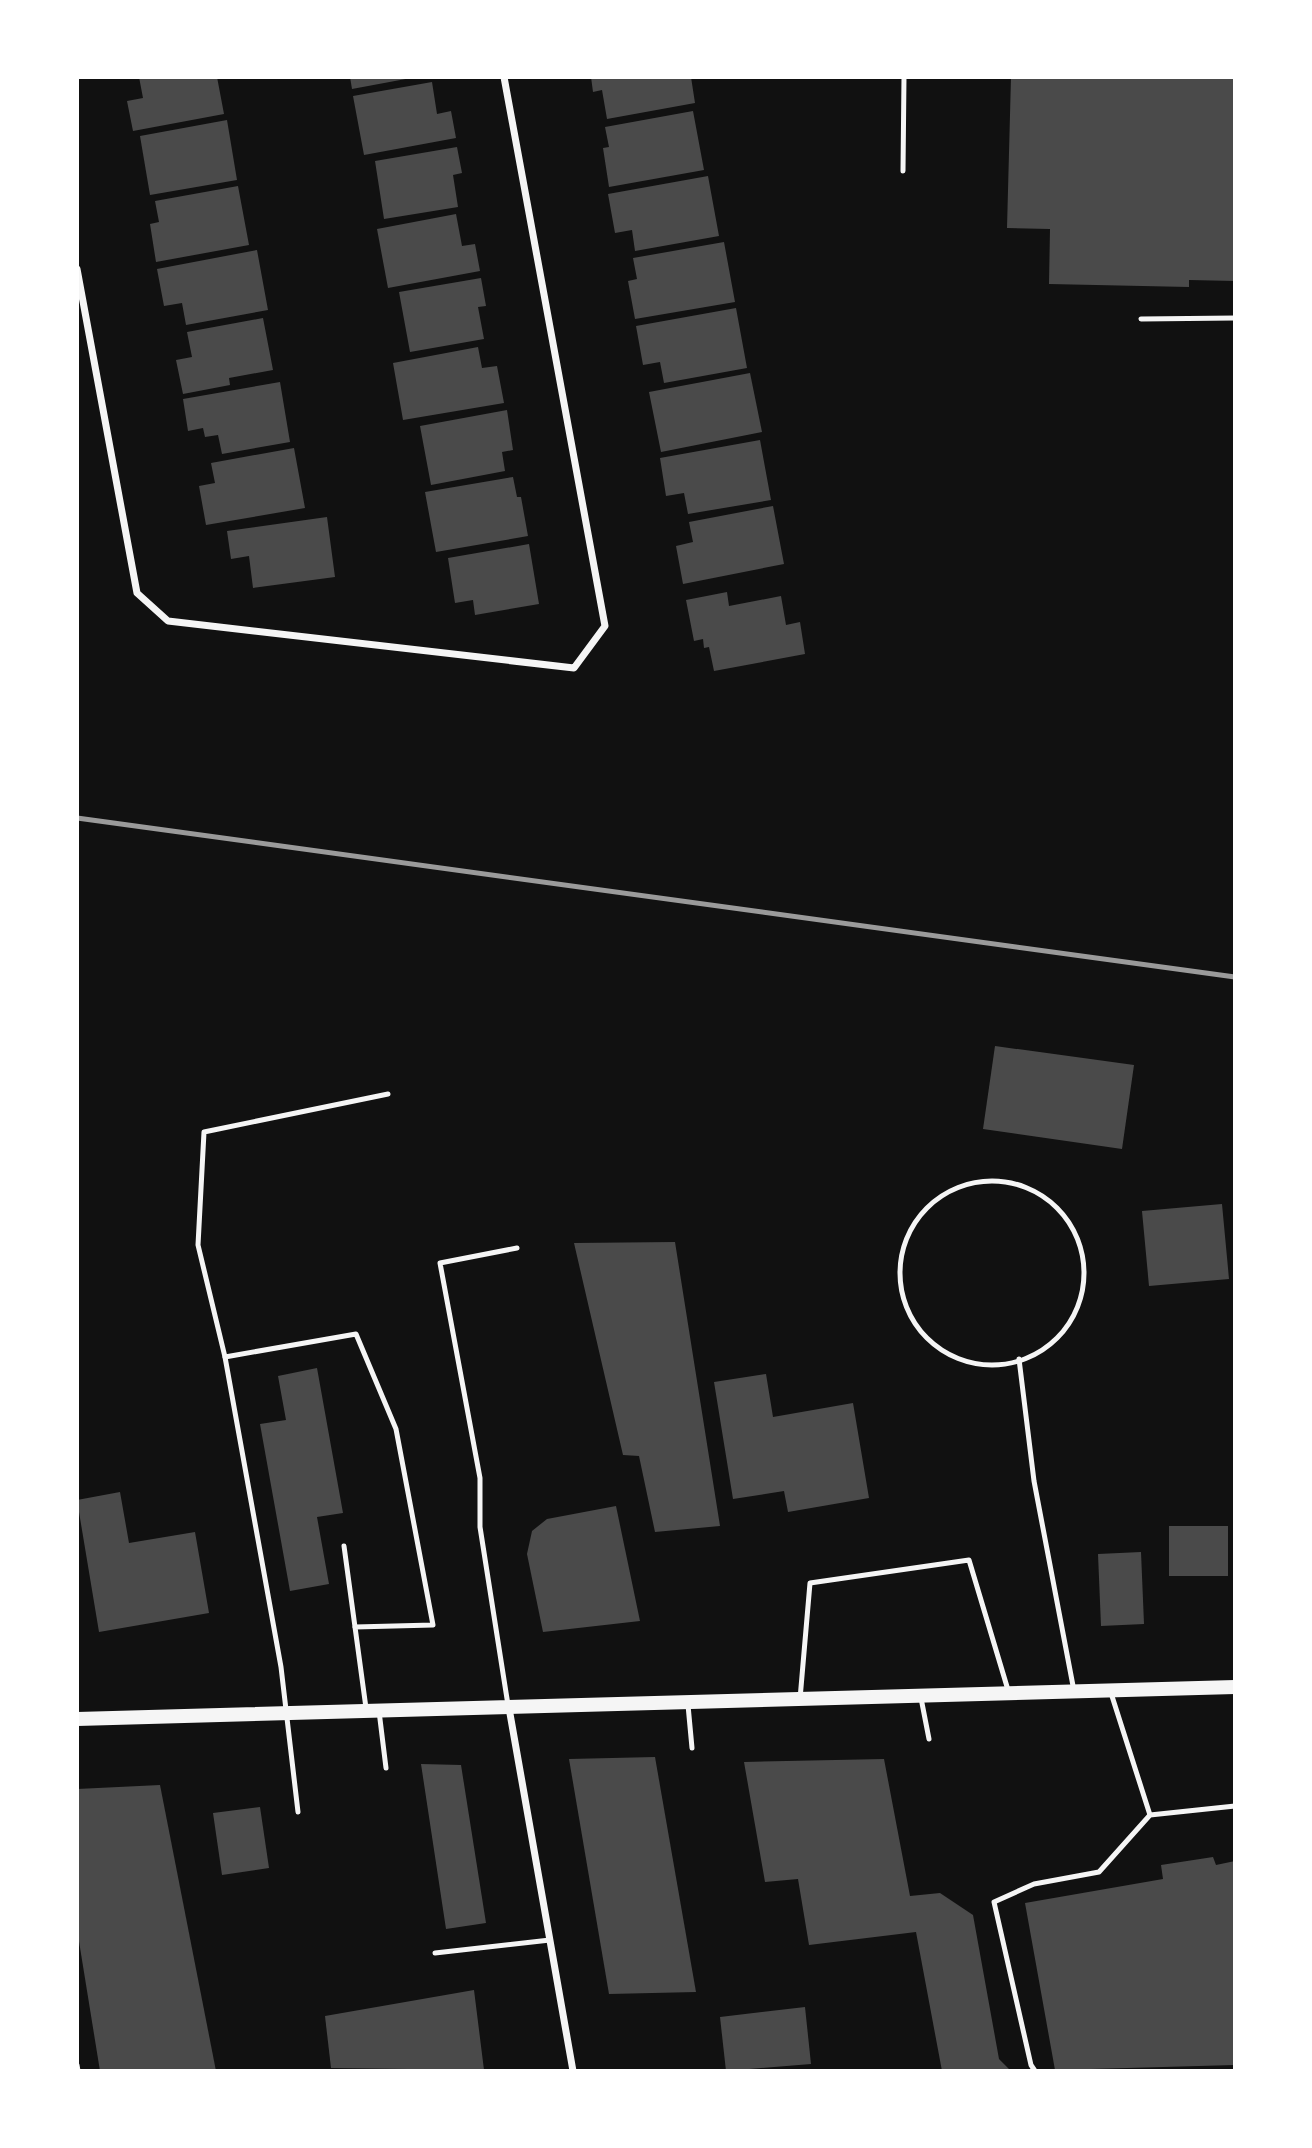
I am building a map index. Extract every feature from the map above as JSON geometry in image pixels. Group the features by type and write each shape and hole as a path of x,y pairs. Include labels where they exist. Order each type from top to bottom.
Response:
{"main road":[{"path":"77,1719 1235,1686"}],"street":[{"path":"77,269 137,593 168,621 574,668 605,626 504,77"},
{"path":"509,1708 573,2071"}],"lane":[{"path":"903,171 904,77"},
{"path":"1141,319 1235,318"},
{"path":"298,1812 281,1667 225,1357 198,1245 204,1132 388,1094"},
{"path":"985,1180 1010,1182 1034,1191 1054,1204 1070,1223 1081,1244 1086,1268 1084,1293 1076,1316 1062,1336 1044,1352 1019,1359 991,1366 963,1360 938,1348 918,1329 904,1304 899,1276 902,1249 913,1223 932,1202 956,1188 985,1180"},
{"path":"509,1708 480,1527 480,1478 440,1263 517,1248"},
{"path":"225,1357 355,1334 396,1429 433,1625 355,1628"},
{"path":"1019,1359 1034,1481 1074,1691"},
{"path":"344,1546 355,1628 386,1768"},
{"path":"800,1699 810,1583 969,1560 1009,1693"},
{"path":"1110,1690 1150,1815"},
{"path":"921,1695 929,1739"},
{"path":"688,1702 692,1748"},
{"path":"1035,2071 1031,2065 994,1902 1034,1884 1099,1872 1150,1815 1235,1806"},
{"path":"435,1953 550,1940"},
{"path":"77,2066 78,2071"}],"building":[{"path":"139,77 217,77 224,114 133,131 127,101 143,98"},
{"path":"350,77 411,77 411,78 352,89"},
{"path":"591,77 691,77 695,103 607,119 602,90 593,92"},
{"path":"1011,77 1235,77 1235,281 1189,280 1189,287 1049,284 1050,229 1007,228"},
{"path":"432,82 437,114 451,111 456,138 364,155 353,96"},
{"path":"693,111 704,170 609,187 603,148 609,147 605,127"},
{"path":"227,120 237,180 150,195 140,136"},
{"path":"457,147 462,173 453,175 458,207 384,219 375,161"},
{"path":"708,176 719,236 635,251 632,230 615,233 608,194"},
{"path":"238,186 249,245 156,262 150,224 159,222 155,201"},
{"path":"456,214 462,246 475,244 480,271 388,288 377,229"},
{"path":"724,242 735,302 635,319 628,281 637,279 633,258"},
{"path":"257,250 268,310 186,325 182,303 164,306 157,269"},
{"path":"481,278 486,306 478,307 484,339 410,352 399,292"},
{"path":"736,308 747,368 664,383 660,362 643,365 636,326"},
{"path":"263,318 273,370 229,378 230,385 183,394 176,360 192,357 187,332"},
{"path":"478,347 482,368 497,366 504,403 403,420 393,363"},
{"path":"750,373 762,432 661,452 649,392"},
{"path":"280,382 290,442 222,454 218,435 205,437 203,428 188,431 183,399"},
{"path":"507,410 513,450 502,452 505,471 431,485 420,426"},
{"path":"760,440 771,500 688,514 684,493 666,496 660,458"},
{"path":"294,448 305,508 206,525 199,486 215,483 211,463"},
{"path":"513,477 517,497 521,497 528,536 436,552 425,492"},
{"path":"773,506 784,564 683,584 676,546 693,542 689,522"},
{"path":"327,517 335,577 253,588 249,556 231,559 227,531"},
{"path":"529,544 539,604 475,615 473,600 455,603 448,558"},
{"path":"727,592 729,606 781,596 786,625 800,622 805,654 714,671 709,647 704,648 703,639 694,641 686,600"},
{"path":"995,1046 1134,1065 1122,1149 983,1129"},
{"path":"1222,1204 1229,1279 1149,1286 1142,1211"},
{"path":"675,1242 720,1526 655,1532 639,1456 623,1455 574,1243"},
{"path":"317,1368 343,1513 317,1517 329,1584 290,1591 260,1424 286,1420 278,1376"},
{"path":"766,1374 773,1417 853,1403 869,1498 788,1512 784,1491 733,1499 714,1382"},
{"path":"120,1492 129,1543 195,1532 209,1613 99,1632 77,1500"},
{"path":"616,1506 640,1621 543,1632 527,1554 532,1531 547,1519"},
{"path":"1169,1526 1228,1526 1228,1576 1169,1576"},
{"path":"1141,1552 1144,1624 1101,1626 1098,1554"},
{"path":"655,1757 696,1992 609,1994 569,1759"},
{"path":"884,1759 910,1896 940,1893 973,1915 999,2059 1011,2071 942,2071 916,1932 809,1945 798,1879 765,1882 744,1762"},
{"path":"421,1764 461,1765 486,1923 446,1929"},
{"path":"160,1785 216,2071 100,2071 77,1929 77,1789"},
{"path":"260,1807 269,1868 222,1875 213,1813"},
{"path":"1213,1857 1216,1865 1235,1861 1235,2065 1055,2070 1025,1903 1163,1879 1161,1865"},
{"path":"474,1990 484,2070 331,2068 325,2016"},
{"path":"805,2007 811,2064 726,2071 720,2017"}],"railway":[{"path":"77,818 1235,977"}]}
